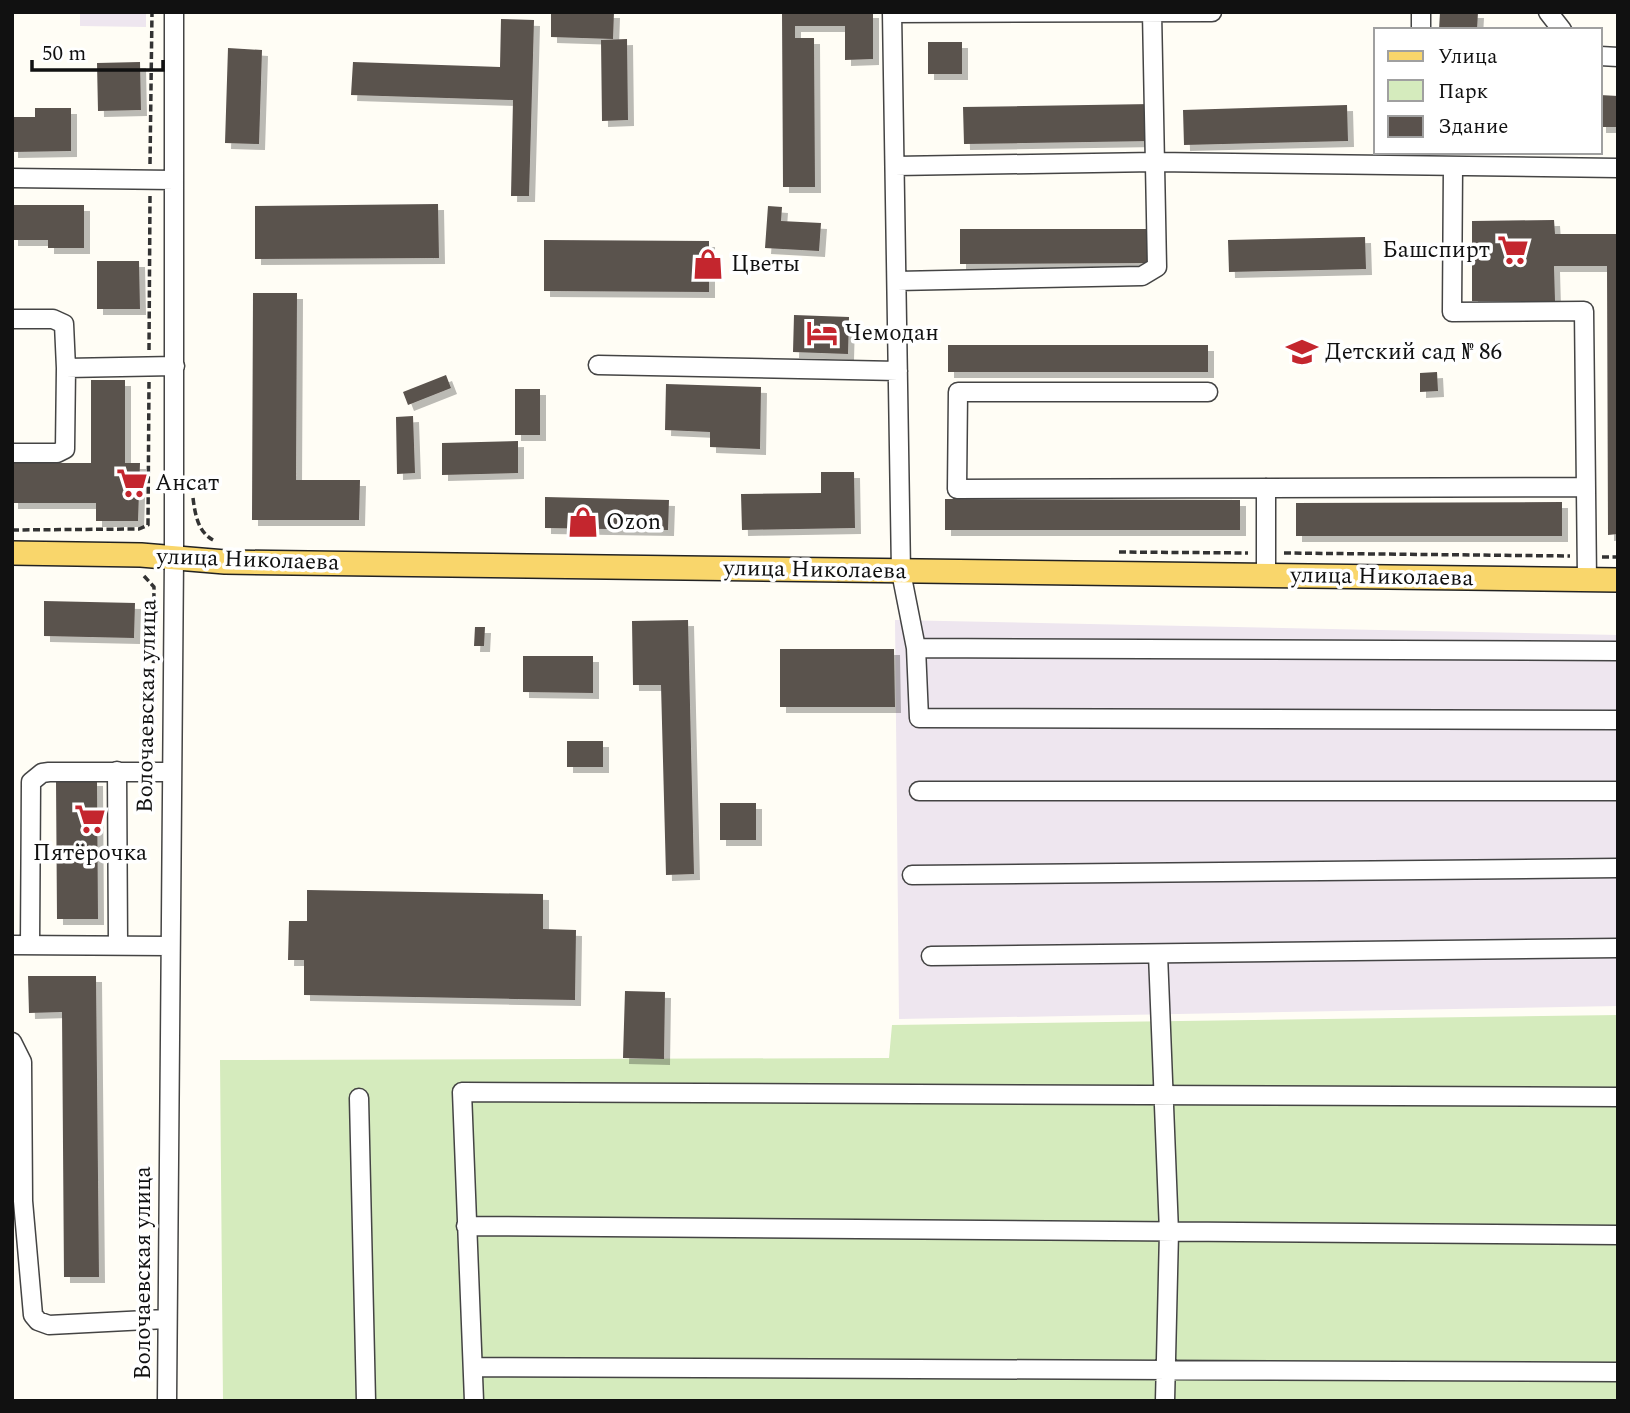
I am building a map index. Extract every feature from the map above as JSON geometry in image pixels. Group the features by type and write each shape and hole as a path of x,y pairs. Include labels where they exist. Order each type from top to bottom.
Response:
{"main road":[{"name":"улица Николаева","path":"12,553 174,557 225,562 901,572 1266,564 1587,568 1618,580"}],"street":[{"name":"Волочаевская улица","path":"167,1401 175,366 174,12"},
{"path":"1212,12 892,13 901,572 916,648 919,718 1618,720"},
{"path":"1548,12 1560,28"},
{"path":"897,281 1148,275 1157,267 1152,13"},
{"path":"895,166 1422,160 1454,167 1618,168"},
{"path":"1454,167 1452,312 1584,311 1587,568"},
{"path":"12,178 174,180"},
{"path":"12,319 53,319 64,324 66,368 64,451 12,453"},
{"path":"598,365 898,371"},
{"path":"66,368 175,366"},
{"path":"1208,393 958,392 957,489 1586,487"},
{"path":"1266,488 1266,564"},
{"path":"916,648 1618,651"},
{"path":"117,771 118,944"},
{"path":"169,946 21,945 32,782 42,773 49,772 170,772"},
{"path":"919,791 1618,791"},
{"path":"912,875 1618,868"},
{"path":"931,956 1618,948"},
{"path":"1158,954 1169,1232 1165,1401"},
{"path":"12,1042 22,1062 23,1201 33,1315 38,1321 49,1325 166,1319"},
{"path":"474,1401 462,1091 1618,1097"},
{"path":"359,1098 366,1401"},
{"path":"466,1226 1618,1235"},
{"path":"473,1367 1618,1372"}],"path":[{"path":"12,530 139,529 148,525 152,12"},
{"path":"193,496 197,520 207,537 217,542"},
{"path":"1107,552 1266,564 1587,568 1618,557"},
{"path":"139,575 145,576 154,587 153,719"}],"shaded area":[{"path":"80,12 146,12 146,27 80,26"},
{"path":"895,620 1618,635 1618,1006 899,1019"}],"green space":[{"path":"1618,1015 1618,1401 223,1401 220,1060 889,1058 892,1025"}],"building":[{"path":"551,12 614,12 613,39 551,37"},
{"path":"782,12 873,12 873,59 845,60 845,26 795,26 795,38 814,38 815,187 783,187"},
{"path":"1440,12 1478,12 1477,28 1439,28"},
{"path":"501,19 534,20 529,196 511,196 513,100 351,95 353,62 500,67"},
{"path":"627,39 628,120 602,121 601,40"},
{"path":"928,42 962,42 962,74 928,74"},
{"path":"228,48 262,50 259,144 225,143"},
{"path":"140,62 141,110 98,111 97,63"},
{"path":"1602,95 1618,96 1618,127 1602,127"},
{"path":"1152,104 1152,141 964,144 963,107"},
{"path":"1347,105 1348,141 1184,145 1183,110"},
{"path":"35,108 71,108 71,151 12,152 12,117 35,117"},
{"path":"438,204 439,258 255,259 255,206"},
{"path":"12,205 84,205 84,248 48,248 48,240 12,240"},
{"path":"768,206 782,207 781,221 821,223 819,251 765,248"},
{"path":"1554,220 1555,234 1618,234 1618,534 1608,535 1607,266 1554,266 1555,301 1472,301 1472,221"},
{"path":"960,229 1154,229 1155,263 960,264"},
{"path":"1365,237 1366,269 1229,272 1228,240"},
{"path":"544,240 709,241 709,292 544,291"},
{"path":"97,261 139,261 140,309 97,309"},
{"path":"253,293 297,293 296,480 360,480 359,520 252,520"},
{"path":"794,315 849,317 848,354 793,352"},
{"path":"948,345 1208,345 1208,372 948,372"},
{"path":"1437,372 1438,391 1420,392 1420,373"},
{"path":"446,375 451,388 408,405 403,392"},
{"path":"91,380 125,380 125,463 140,463 138,521 96,521 96,503 12,503 12,463 91,463"},
{"path":"666,384 761,387 760,449 710,447 710,432 665,430"},
{"path":"515,389 540,389 540,435 515,435"},
{"path":"413,416 415,473 397,474 396,417"},
{"path":"518,441 518,473 442,475 442,443"},
{"path":"821,472 854,472 855,528 742,530 741,494 821,493"},
{"path":"545,497 669,500 668,530 545,528"},
{"path":"945,499 1240,500 1240,530 945,530"},
{"path":"1562,502 1562,536 1296,536 1296,503"},
{"path":"44,601 135,603 134,638 44,636"},
{"path":"688,620 694,874 666,875 661,685 633,685 632,621"},
{"path":"475,627 485,627 484,646 474,646"},
{"path":"780,649 894,649 895,707 780,707"},
{"path":"523,656 593,656 593,693 523,692"},
{"path":"567,741 603,741 603,767 567,767"},
{"path":"56,780 97,780 98,919 57,919"},
{"path":"720,803 756,803 756,840 720,840"},
{"path":"307,890 543,894 543,929 576,930 575,1000 304,995 304,960 288,960 289,921 307,921"},
{"path":"28,976 96,976 99,1277 64,1277 62,1012 29,1013"},
{"path":"625,991 665,992 664,1059 623,1058"}],"place":[{"name":"Башспирт","path":"1513,250"},
{"name":"Цветы","path":"708,264"},
{"name":"Чемодан","path":"822,333"},
{"name":"Детский сад № 86","path":"1302,352"},
{"name":"Ансат","path":"132,483"},
{"name":"Ozon","path":"583,522"},
{"name":"Пятёрочка","path":"90,819"}]}
